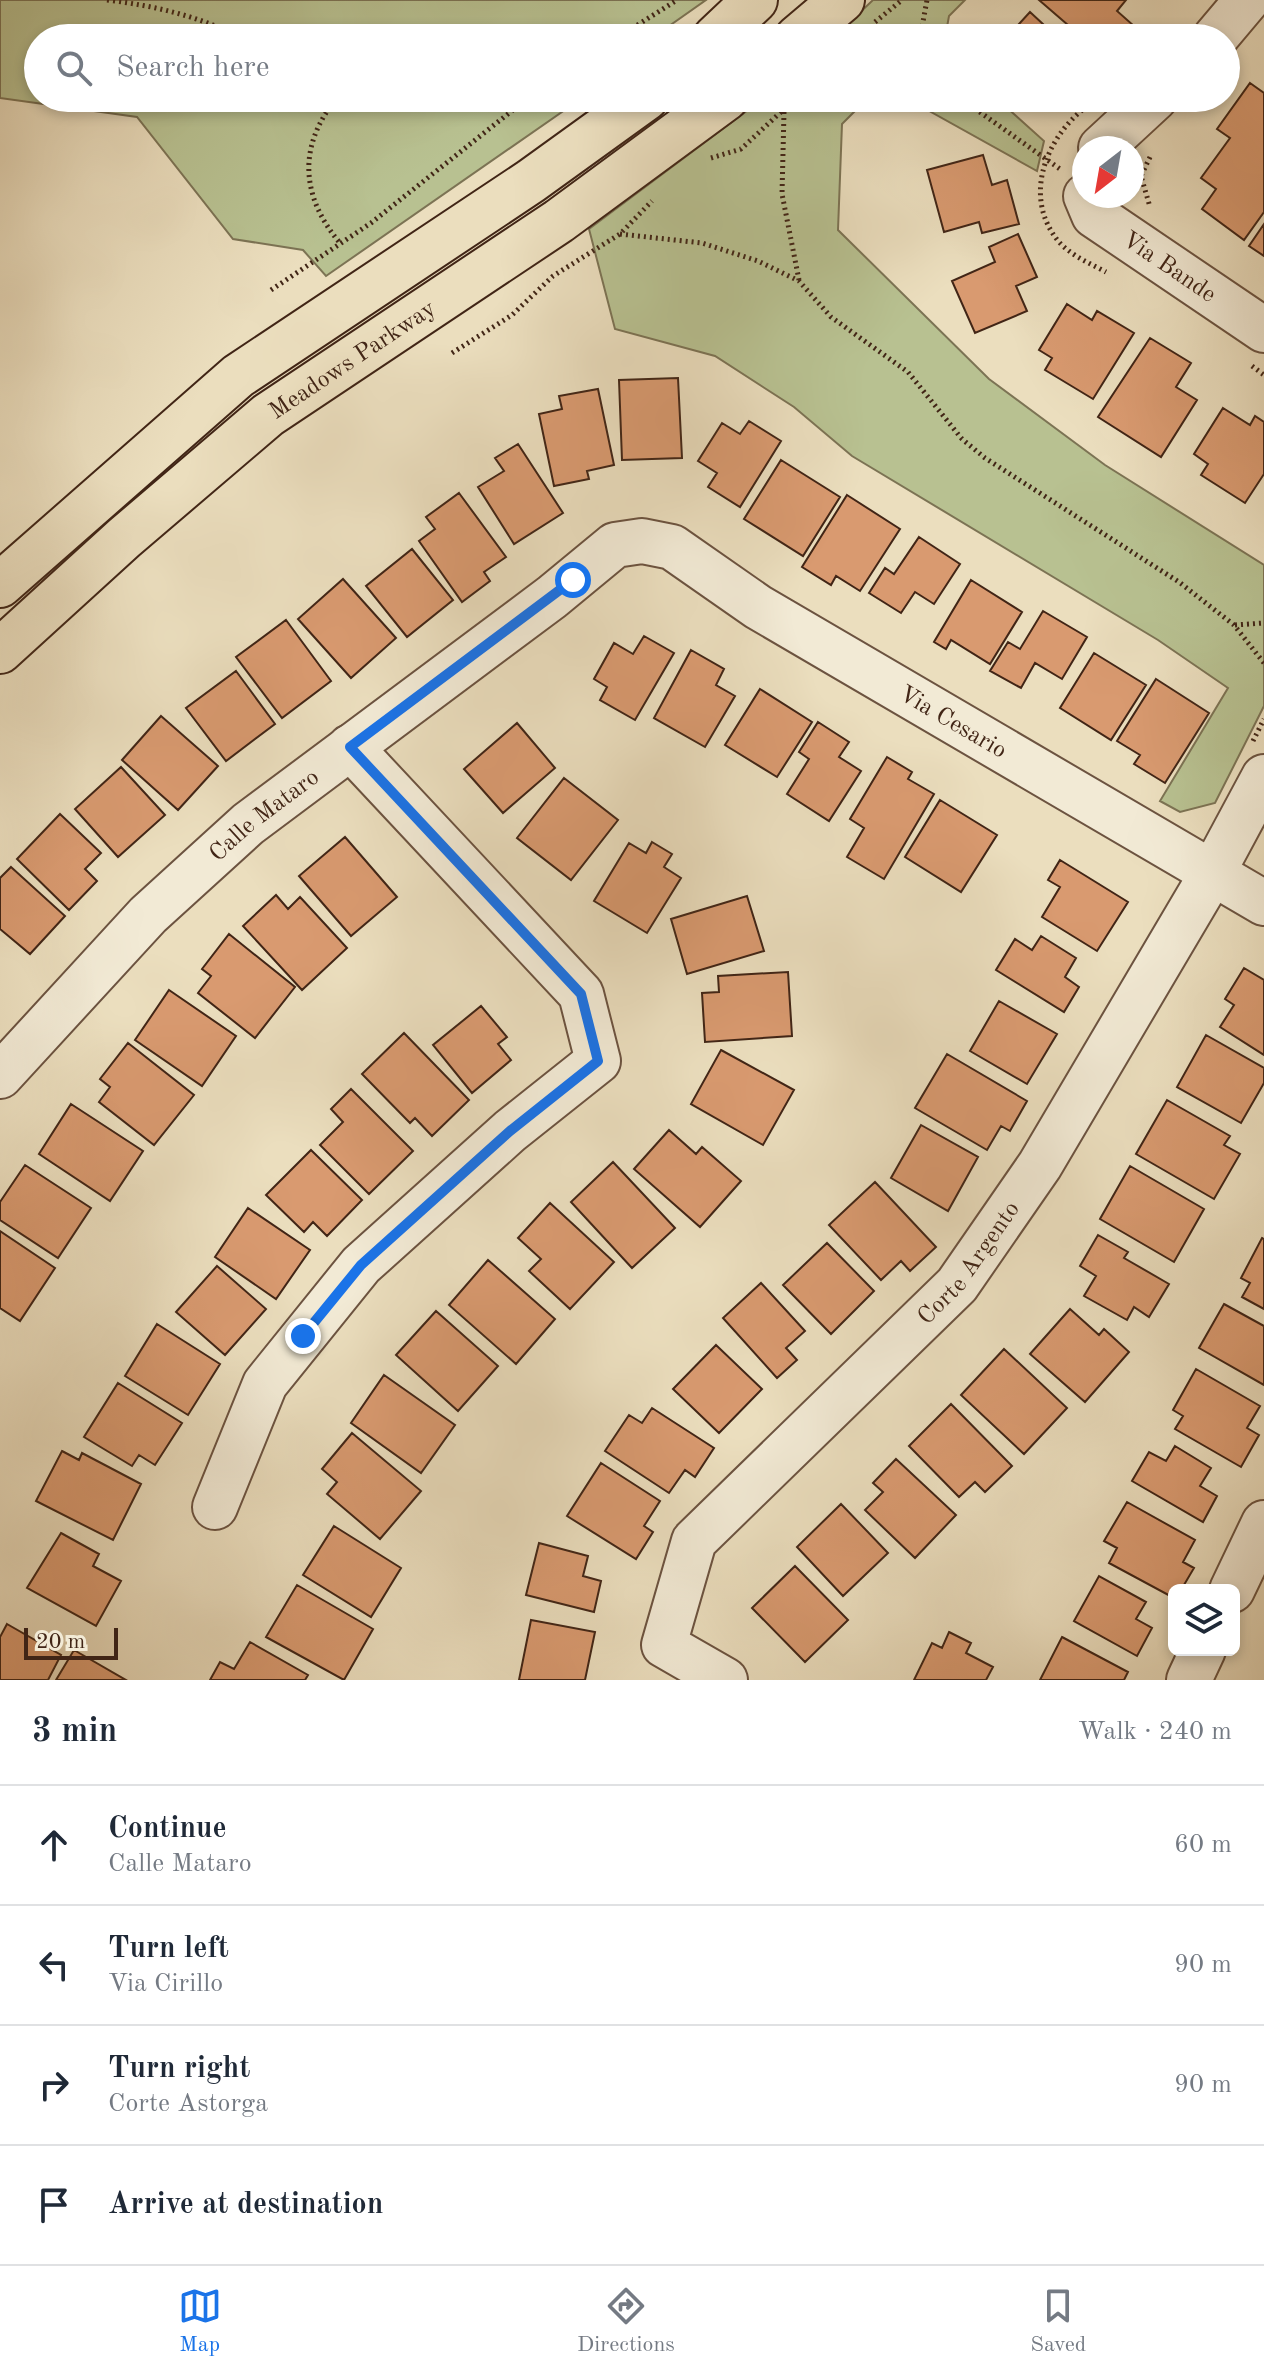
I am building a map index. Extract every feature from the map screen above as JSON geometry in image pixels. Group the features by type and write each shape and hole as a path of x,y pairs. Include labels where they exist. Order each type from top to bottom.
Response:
{"main road":[{"path":"730,24 755,0"},
{"path":"830,24 856,13"},
{"name":"Meadows Parkway","path":"0,585 238,376 531,181 627,112"},
{"name":"Meadows Parkway","path":"0,651 124,538 268,415 559,221 707,112"}],"street":[{"path":"1227,24 1247,0"},
{"path":"1136,136 1164,112"},
{"name":"Via Bande","path":"1093,208 1094,215 1264,330"},
{"name":"Calle Mataro","path":"0,1076 148,915 248,824 552,597 615,545 642,541"},
{"name":"Via Cesario","path":"642,541 672,547 758,607 1264,903"},
{"path":"215,1507 265,1384 361,1265 510,1131 598,1061 581,994 350,747"},
{"name":"Corte Argento","path":"725,1680 664,1645 694,1541 957,1285 1040,1165 1213,872 1264,777"},
{"path":"1235,1584 1264,1523"},
{"path":"1189,1680 1200,1656"}],"path":[{"path":"107,0 174,11 215,24"},
{"path":"639,24 677,0"},
{"path":"856,13 902,0"},
{"path":"923,24 927,0"},
{"path":"326,112 311,148 308,183 315,208 340,243"},
{"path":"271,290 371,223 510,112"},
{"path":"701,161 741,149 783,112"},
{"path":"785,112 782,194 799,281"},
{"path":"982,112 1072,169"},
{"path":"1155,149 1141,176 1142,191 1160,218"},
{"path":"452,353 512,315 553,276 620,234 660,192"},
{"path":"620,234 702,243 758,261 799,281 831,317 908,372 962,439 985,458 1137,552 1234,625 1264,663"},
{"path":"1234,625 1264,623"}],"green space":[{"path":"0,0 706,0 672,24 24,24 24,101 0,98"},
{"path":"873,0 965,0 949,16 948,24 848,24"},
{"path":"101,112 562,112 326,276 303,250 233,239 137,117"},
{"path":"745,112 854,112 842,124 838,230 989,379 1105,465 1264,565 1264,706 1215,803 1180,812 1160,801 1228,688 1158,640 852,456 794,407 715,356 615,329 589,229"},
{"path":"931,112 1012,112 1044,141 1037,171"}],"building":[{"path":"1039,0 1126,0 1117,11 1132,24 1067,24"},
{"path":"1030,12 1043,24 1019,24"},
{"path":"1250,83 1264,93 1264,212 1244,240 1202,209 1216,189 1201,178 1230,138 1217,129 1229,112 1240,112 1240,97"},
{"path":"983,155 992,185 1007,180 1019,224 982,233 979,222 944,232 927,170"},
{"path":"1264,224 1264,256 1249,246"},
{"path":"1018,234 1037,277 1016,286 1027,311 975,333 952,281 995,262 989,247"},
{"path":"1067,304 1092,320 1097,311 1134,333 1093,399 1045,370 1052,358 1039,350"},
{"path":"1150,338 1191,363 1176,387 1197,400 1161,457 1098,417"},
{"path":"678,378 682,458 622,460 619,380"},
{"path":"598,389 614,465 587,471 589,479 554,486 539,414 562,409 559,396"},
{"path":"1223,408 1250,425 1255,416 1264,422 1264,474 1245,503 1201,475 1208,464 1194,454"},
{"path":"749,421 781,441 740,507 708,487 717,473 698,461 722,423 740,434"},
{"path":"518,444 563,513 514,544 478,487 504,471 495,458"},
{"path":"781,460 840,497 803,556 744,519"},
{"path":"459,493 506,557 484,572 490,581 462,602 419,541 435,529 426,517"},
{"path":"847,495 900,529 860,591 836,576 831,585 802,567"},
{"path":"919,537 960,564 934,604 915,592 901,613 869,593 885,568 894,574"},
{"path":"412,549 453,600 407,637 366,586"},
{"path":"343,579 396,638 351,678 298,619"},
{"path":"971,580 1022,612 990,664 951,640 946,649 934,642"},
{"path":"1043,611 1087,637 1062,679 1035,663 1021,688 990,671 1008,642 1020,649"},
{"path":"286,620 331,681 282,718 236,657"},
{"path":"644,636 674,653 635,720 600,700 607,687 594,679 614,643 633,654"},
{"path":"691,650 724,669 716,685 735,696 705,747 654,718"},
{"path":"1094,653 1146,685 1111,740 1060,708"},
{"path":"236,671 275,724 226,761 186,708"},
{"path":"1156,679 1209,713 1165,783 1134,764 1140,755 1117,741"},
{"path":"760,689 812,722 777,777 725,745"},
{"path":"161,716 218,766 178,810 122,760"},
{"path":"818,722 849,742 839,757 861,771 829,821 787,794 809,759 799,752"},
{"path":"517,723 555,768 503,813 464,769"},
{"path":"887,757 912,772 908,779 934,794 884,879 847,857 864,828 850,819"},
{"path":"121,767 165,815 118,857 75,809"},
{"path":"564,778 618,820 571,880 517,838"},
{"path":"940,800 997,835 961,892 905,857"},
{"path":"60,814 101,853 85,869 97,881 69,910 17,859"},
{"path":"345,837 397,897 351,936 299,876"},
{"path":"652,842 672,854 664,867 681,878 647,933 594,901 629,843 646,853"},
{"path":"1060,860 1128,902 1097,951 1042,917 1060,887 1048,880"},
{"path":"11,867 65,916 30,954 0,929 0,878"},
{"path":"276,895 288,909 300,897 347,948 302,990 243,926"},
{"path":"747,896 764,951 687,974 671,919"},
{"path":"229,934 295,987 255,1038 198,993 211,976 202,969"},
{"path":"1041,936 1076,958 1065,977 1079,987 1064,1012 996,970 1015,939 1032,950"},
{"path":"1244,968 1264,980 1264,1055 1220,1027 1234,1005 1225,999"},
{"path":"788,972 792,1036 705,1042 702,993 719,992 718,976"},
{"path":"169,990 236,1036 202,1086 135,1040"},
{"path":"999,1001 1057,1034 1027,1084 970,1051"},
{"path":"481,1006 507,1037 498,1044 511,1060 472,1093 433,1045"},
{"path":"404,1033 469,1100 432,1136 415,1118 410,1123 362,1074"},
{"path":"1206,1035 1264,1068 1264,1083 1241,1123 1177,1087"},
{"path":"128,1043 194,1095 154,1145 99,1102 110,1087 100,1079"},
{"path":"721,1050 794,1090 763,1145 691,1104"},
{"path":"947,1054 1027,1101 1010,1131 1001,1126 987,1150 915,1108"},
{"path":"351,1089 413,1151 369,1194 320,1145 343,1122 331,1109"},
{"path":"1167,1100 1230,1136 1224,1145 1240,1154 1214,1199 1136,1154"},
{"path":"71,1104 143,1151 110,1201 39,1154"},
{"path":"921,1125 978,1157 948,1211 891,1178"},
{"path":"669,1130 696,1154 702,1147 741,1181 700,1227 634,1169"},
{"path":"311,1150 362,1200 327,1236 313,1222 304,1232 266,1195"},
{"path":"613,1162 675,1228 632,1268 571,1202"},
{"path":"25,1165 91,1208 58,1258 0,1220 0,1202"},
{"path":"1130,1166 1204,1209 1174,1262 1100,1219"},
{"path":"875,1182 936,1247 910,1271 901,1261 881,1280 829,1225"},
{"path":"550,1203 614,1262 570,1309 529,1271 541,1259 518,1238"},
{"path":"248,1208 310,1250 276,1299 215,1257"},
{"path":"0,1231 55,1268 20,1321 0,1308"},
{"path":"1098,1235 1128,1252 1124,1258 1169,1284 1149,1317 1134,1307 1127,1320 1084,1296 1096,1276 1080,1266"},
{"path":"1262,1238 1264,1309 1242,1297 1250,1283 1241,1278"},
{"path":"827,1243 874,1291 831,1334 783,1285"},
{"path":"488,1260 555,1319 516,1364 449,1305"},
{"path":"217,1266 266,1309 225,1355 176,1312"},
{"path":"761,1283 805,1331 786,1348 797,1360 777,1378 723,1318"},
{"path":"1224,1304 1264,1326 1264,1385 1199,1348"},
{"path":"1070,1309 1099,1335 1104,1329 1129,1352 1085,1402 1030,1354"},
{"path":"436,1311 498,1366 458,1411 396,1355"},
{"path":"157,1324 220,1364 188,1415 125,1376"},
{"path":"716,1345 762,1389 719,1433 673,1389"},
{"path":"1004,1349 1067,1408 1024,1454 961,1395"},
{"path":"1196,1369 1260,1406 1247,1428 1259,1435 1241,1467 1175,1429 1183,1416 1173,1410"},
{"path":"384,1375 455,1425 421,1473 351,1423"},
{"path":"118,1383 182,1423 155,1465 139,1455 132,1466 84,1437"},
{"path":"951,1404 1012,1466 985,1492 975,1482 959,1497 909,1446"},
{"path":"652,1408 714,1448 695,1477 685,1470 669,1493 605,1451 629,1415 642,1423"},
{"path":"352,1433 421,1491 380,1539 327,1494 337,1482 322,1469"},
{"path":"1175,1446 1211,1468 1200,1486 1217,1496 1203,1522 1132,1481 1149,1452 1166,1461"},
{"path":"62,1451 79,1460 82,1453 141,1484 113,1540 36,1501"},
{"path":"896,1459 956,1515 915,1558 865,1510 883,1492 873,1483"},
{"path":"601,1463 660,1501 644,1526 653,1532 636,1559 567,1516"},
{"path":"1127,1502 1195,1540 1183,1562 1194,1568 1185,1584 1168,1584 1168,1595 1109,1563 1117,1548 1104,1541"},
{"path":"841,1504 888,1553 843,1596 797,1547"},
{"path":"334,1526 401,1568 371,1617 303,1575"},
{"path":"61,1533 99,1554 93,1566 121,1581 96,1626 27,1588"},
{"path":"539,1543 588,1556 583,1576 601,1581 594,1612 526,1595"},
{"path":"795,1566 848,1620 805,1662 752,1608"},
{"path":"1099,1576 1146,1602 1136,1619 1152,1628 1137,1656 1074,1621"},
{"path":"297,1585 373,1629 344,1680 266,1637"},
{"path":"531,1620 595,1632 585,1680 519,1680"},
{"path":"7,1624 61,1655 48,1680 0,1680 0,1637"},
{"path":"949,1632 971,1643 966,1653 993,1667 986,1680 914,1680 932,1643 942,1648"},
{"path":"1062,1637 1128,1672 1124,1680 1040,1680"},
{"path":"250,1642 308,1675 305,1680 210,1680 220,1662 234,1669"},
{"path":"74,1650 126,1680 56,1680"}],"route":[{"path":"303,1336 361,1265 510,1131 598,1061 581,994 350,747 573,580"}]}
